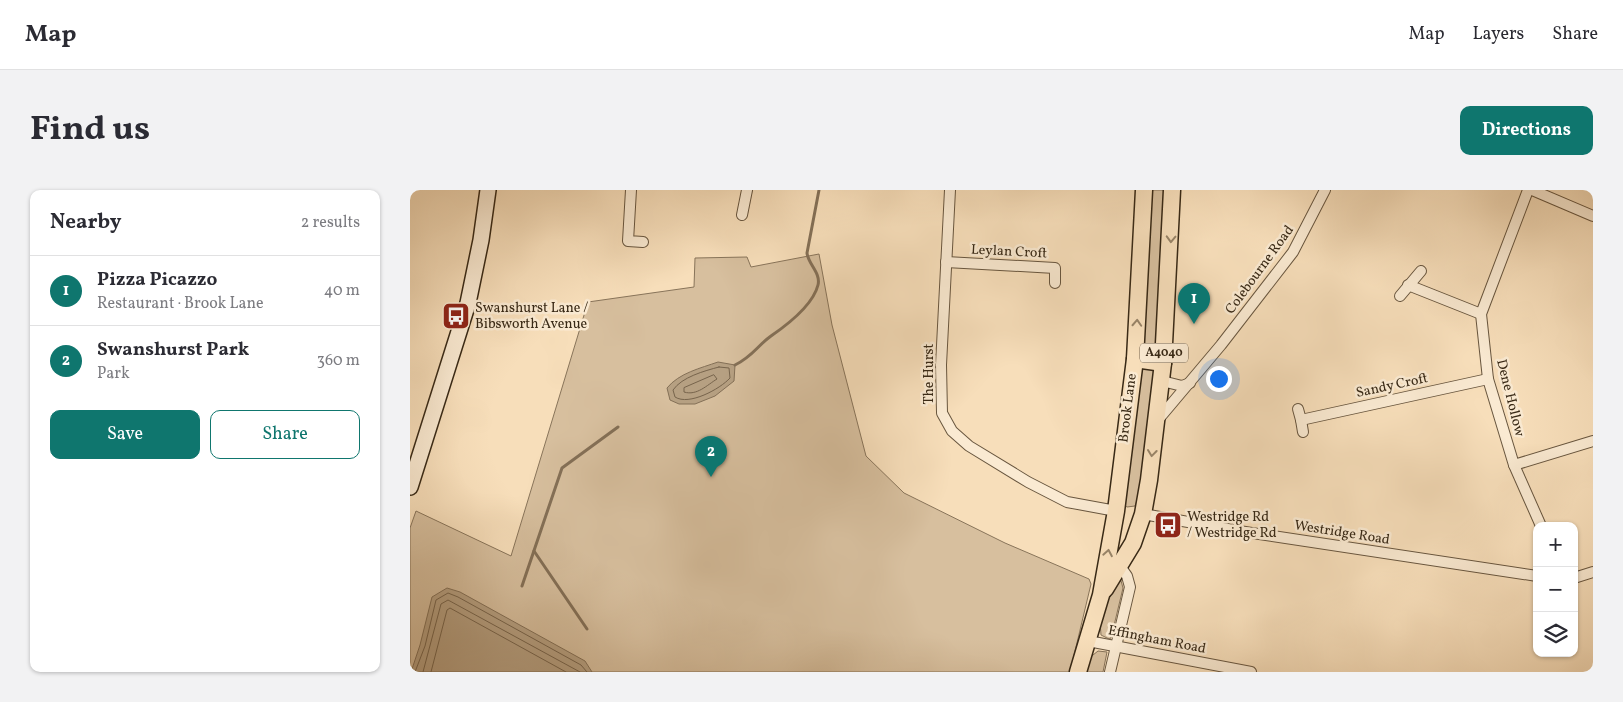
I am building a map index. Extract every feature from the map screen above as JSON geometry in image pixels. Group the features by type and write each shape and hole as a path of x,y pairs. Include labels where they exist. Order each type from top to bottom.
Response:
{"main road":[{"path":"410,487 468,303 481,240 488,190"},
{"name":"Brook Lane","path":"1078,672 1101,595 1116,511 1135,359 1144,190"},
{"name":"Brook Lane","path":"1101,595 1133,544 1143,514 1164,362 1172,190"},
{"path":"1135,359 1164,362"},
{"path":"1116,511 1143,514"}],"street":[{"path":"631,190 628,242 643,242"},
{"path":"742,214 747,190"},
{"name":"The Hurst","path":"950,190 942,413 952,432 969,446 1028,482 1059,498 1116,511"},
{"name":"Colebourne Road","path":"1156,421 1190,383 1293,252 1325,190"},
{"name":"Dene Hollow","path":"1528,190 1481,314 1488,379 1514,465 1539,522"},
{"path":"1532,190 1593,216"},
{"name":"Leylan Croft","path":"946,262 1055,268 1055,284"},
{"path":"1400,296 1421,272"},
{"path":"1408,285 1481,314"},
{"name":"Sandy Croft","path":"1303,432 1300,415 1488,379"},
{"path":"1162,381 1182,386 1190,383"},
{"path":"1514,465 1593,440"},
{"name":"Westridge Road","path":"1143,514 1258,534 1533,575"},
{"path":"1110,672 1130,587 1127,576 1120,566"},
{"path":"1578,577 1593,572"},
{"name":"Effingham Road","path":"1088,641 1218,669 1251,672"}],"shaded area":[{"path":"1149,190 1165,190 1157,353 1145,353 1140,350"},
{"path":"819,254 832,325 866,456 904,493 1005,543 1089,579 1091,584 1070,672 410,672 410,528 416,511 511,556 588,302 694,287 695,258 747,257 751,267"},
{"path":"1137,363 1157,364 1139,495 1135,506 1127,507 1124,505"},
{"path":"1120,577 1123,588 1111,638 1109,639 1101,635 1100,621 1113,580"},
{"path":"1098,651 1107,652 1103,672 1084,672 1088,659"}],"water":[{"path":"718,362 735,365 734,381 715,396 695,404 679,404 670,400 667,388 678,378"},
{"path":"447,588 460,592 585,661 592,672 411,672 432,597"}],"waterway":[{"path":"735,365 792,320 811,300 815,292 818,285 818,276 807,253 819,190"},
{"path":"522,586 562,468 618,427"},
{"path":"534,551 587,629"}],"place":[{"name":"Swanshurst Lane / Bibsworth Avenue","path":"456,316"},
{"name":"Pizza Picazzo","path":"1194,324"},
{"name":"Swanshurst Park","path":"711,477"},
{"name":"Westridge Rd / Westridge Rd","path":"1168,525"}]}
